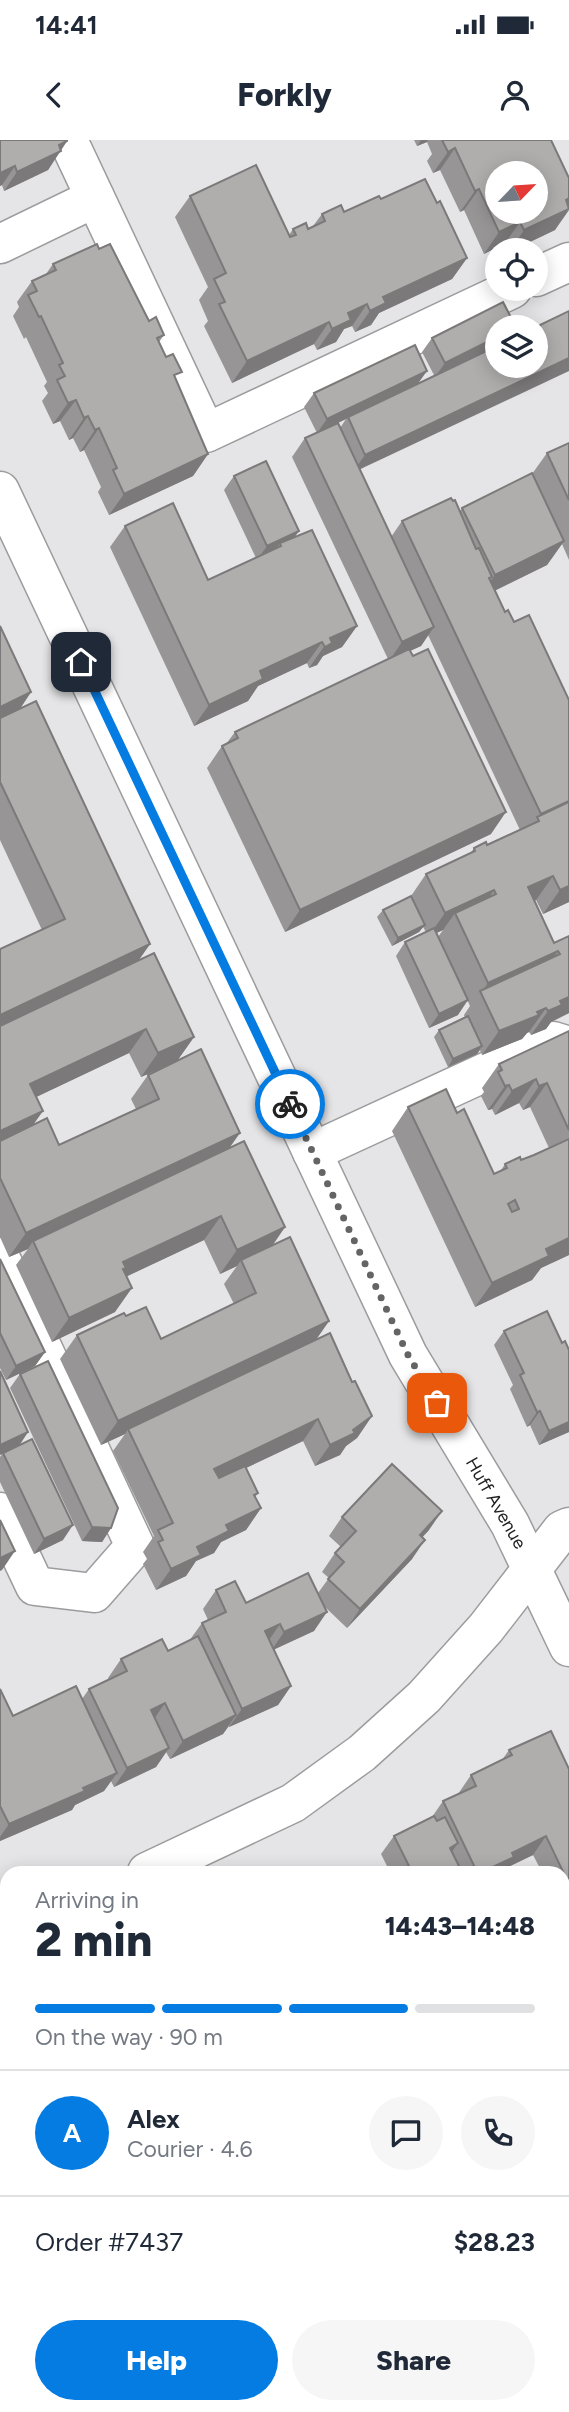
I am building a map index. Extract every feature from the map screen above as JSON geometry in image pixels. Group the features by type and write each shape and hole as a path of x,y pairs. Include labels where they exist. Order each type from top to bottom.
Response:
{"street":[{"path":"68,140 206,433 486,301"},
{"path":"0,244 95,198"},
{"path":"548,271 569,261"},
{"name":"Huff Avenue","path":"0,491 408,1355 510,1524 569,1647"},
{"path":"312,1152 553,1041 569,1046"},
{"path":"0,1257 135,1546 94,1592 35,1586 0,1512"},
{"path":"160,1866 293,1803 362,1753 424,1697 486,1628 562,1530 569,1528"}],"building":[{"path":"0,140 67,141 59,145 61,151 17,172 15,166 0,173"},
{"path":"442,140 551,140 569,178 569,198 566,200 569,209 548,219 548,161 485,161 485,202 479,189 475,191 455,148 448,152"},
{"path":"256,165 290,237 296,235 293,229 306,223 308,229 325,221 322,214 341,205 344,212 425,179 437,203 440,201 467,258 383,297 386,303 370,311 367,304 348,313 351,320 332,329 329,322 247,361 219,304 225,302 214,279 226,273 190,196"},
{"path":"495,224 516,224 499,232"},
{"path":"521,224 537,224 524,230"},
{"path":"97,244 99,249 110,244 149,321 156,317 164,335 157,338 166,357 173,354 182,372 174,375 208,454 124,494 113,470 117,468 99,428 95,430 88,416 84,418 76,400 68,403 57,380 65,376 59,365 63,363 28,295 37,291 32,281 56,270 53,264"},
{"path":"503,302 510,315 485,315 485,343 445,363 432,338"},
{"path":"569,311 569,358 548,368 548,321"},
{"path":"415,345 427,371 327,419 314,393"},
{"path":"485,352 485,378 527,378 365,455 348,417"},
{"path":"338,423 434,627 402,642 305,438"},
{"path":"569,443 569,500 547,453"},
{"path":"266,461 299,531 267,546 234,476"},
{"path":"532,473 564,541 495,575 462,508"},
{"path":"451,498 455,500 476,549 479,548 505,612 508,610 514,622 529,615 569,700 569,801 541,814 402,521"},
{"path":"173,503 208,580 281,546 280,543 312,530 357,626 330,638 332,643 325,647 322,642 260,671 263,679 209,705 125,526"},
{"path":"0,626 31,692 0,707"},
{"path":"409,649 413,656 428,649 506,812 300,910 222,746 238,738 235,732"},
{"path":"36,701 150,944 0,1015 0,949 65,919 0,782 0,718"},
{"path":"569,802 569,886 560,890 553,876 528,887 554,943 569,936 569,997 560,1001 562,1005 548,1011 546,1008 537,1012 539,1015 499,1031 480,991 560,954 558,951 488,983 455,913 496,894 494,890 445,913 426,874 475,851 474,848 486,842 487,845 539,821 537,817"},
{"path":"411,896 425,925 398,938 383,910"},
{"path":"434,928 468,1000 439,1014 405,942"},
{"path":"154,953 194,1037 158,1053 146,1029 30,1084 43,1111 0,1131 0,1026"},
{"path":"468,1016 482,1046 453,1059 439,1030"},
{"path":"569,1031 569,1130 547,1083 539,1086 536,1079 512,1091 509,1085 505,1086 498,1072 502,1070 499,1064"},
{"path":"201,1049 240,1133 26,1233 0,1178 0,1141 47,1118 59,1145 159,1099 148,1075"},
{"path":"446,1089 457,1113 464,1109 494,1174 507,1168 505,1164 520,1157 521,1160 569,1139 569,1238 546,1249 549,1256 492,1283 408,1107","holes":["515,1200 519,1209 512,1212 508,1204"]},
{"path":"244,1141 285,1227 237,1250 221,1216 123,1262 126,1268 123,1269 132,1288 69,1318 33,1241"},
{"path":"290,1237 329,1321 118,1421 77,1335 124,1313 126,1316 146,1307 161,1339 256,1293 241,1260"},
{"path":"0,1259 45,1352 16,1366 0,1333"},
{"path":"547,1311 562,1343 565,1341 569,1350 569,1422 549,1431 520,1375 524,1373 504,1331"},
{"path":"330,1333 352,1382 355,1381 372,1416 353,1430 355,1433 330,1445 318,1419 214,1469 219,1478 245,1466 258,1493 254,1495 261,1508 226,1525 229,1531 197,1547 201,1555 171,1569 158,1542 163,1540 158,1530 173,1523 128,1429"},
{"path":"48,1361 118,1508 111,1528 92,1527 20,1374"},
{"path":"0,1371 28,1432 0,1445"},
{"path":"32,1439 73,1525 44,1539 3,1453"},
{"path":"392,1464 442,1511 420,1535 425,1540 360,1609 328,1579 344,1562 335,1553 356,1531 342,1517"},
{"path":"0,1520 15,1551 0,1558"},
{"path":"308,1573 327,1612 284,1632 280,1624 265,1631 291,1686 242,1709 202,1623 226,1612 216,1590 235,1581 246,1603"},
{"path":"198,1636 236,1715 183,1741 165,1703 151,1710 169,1748 127,1768 89,1689 127,1671 121,1659 162,1639 168,1651"},
{"path":"76,1686 117,1773 83,1788 85,1791 9,1824 0,1806 0,1689 13,1716"},
{"path":"551,1731 569,1769 569,1866 560,1866 546,1836 512,1853 514,1857 495,1866 474,1866 443,1801 476,1786 471,1775 512,1755 509,1750"},
{"path":"434,1816 437,1821 445,1817 458,1843 450,1848 459,1866 409,1866 394,1836"}],"way so far":[{"path":"290,1104 408,1355 437,1403"}],"route":[{"path":"81,662 290,1104"}]}
